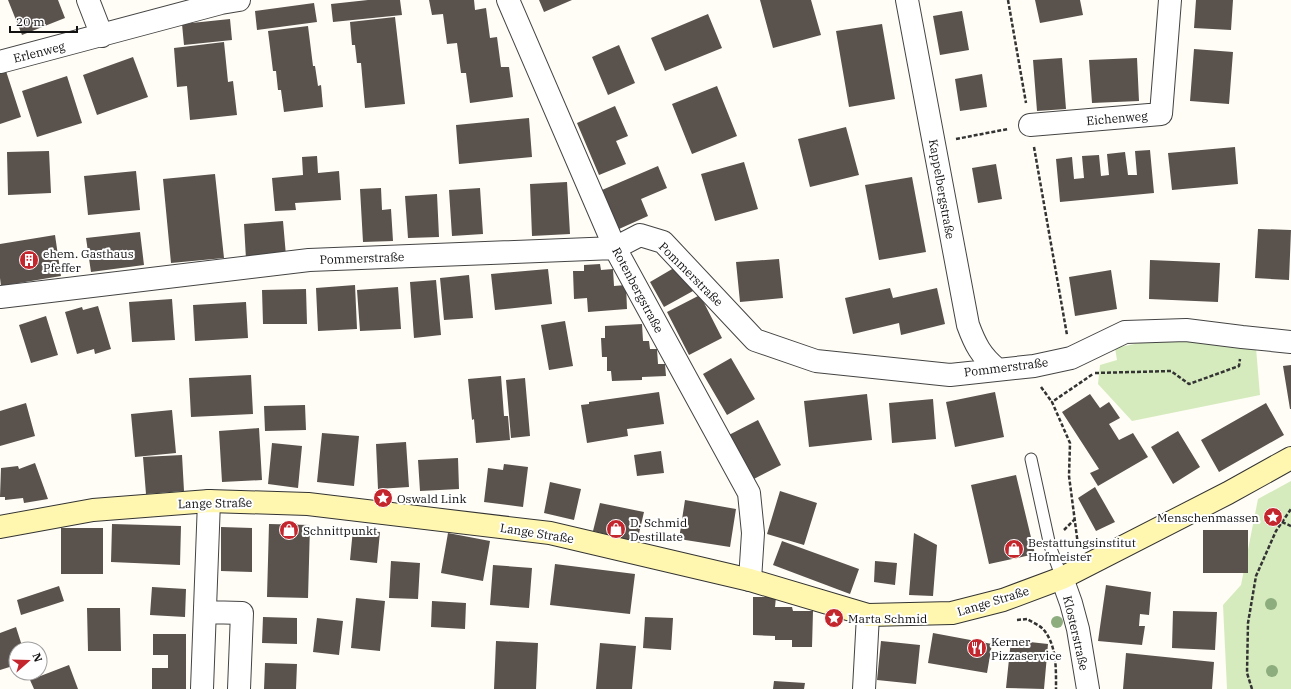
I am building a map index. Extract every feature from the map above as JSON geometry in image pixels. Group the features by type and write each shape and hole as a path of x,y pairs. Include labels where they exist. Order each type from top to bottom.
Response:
{"main road":[{"path":"1062,578 1228,493 1291,458"},
{"name":"Lange Straße","path":"0,527 93,510 209,501 308,504 550,533 750,580 868,615 952,613 1003,600 1062,578"}],"street":[{"path":"88,0 102,36"},
{"name":"Erlenweg","path":"0,62 221,3 239,0"},
{"name":"Rotenbergstraße","path":"508,0 615,248 749,493 753,533 750,580"},
{"name":"Kappelbergstraße","path":"907,0 968,326 975,344 983,356 997,369"},
{"name":"Eichenweg","path":"1030,125 1161,114 1170,0"},
{"name":"Pommerstraße","path":"0,297 309,260 615,248 640,235 662,242 755,340 816,361 950,374 1034,366 1077,355 1125,332 1186,330 1242,338 1291,342"},
{"path":"202,689 209,501"},
{"name":"Klosterstraße","path":"1062,578 1078,629 1088,689"},
{"path":"205,612 242,613 239,689"},
{"path":"864,689 868,615"}],"lane":[{"name":"Klosterstraße","path":"1030,459 1050,546 1062,578"}],"path":[{"path":"1008,0 1030,125 1077,355 1095,373"},
{"path":"934,142 1030,125"},
{"path":"1052,402 1095,373 1171,371 1189,384 1239,366 1242,338"},
{"path":"1048,398 1052,402 1070,444 1069,476 1077,543"},
{"path":"1252,689 1247,673 1248,623 1256,576 1276,531 1291,509"},
{"path":"1282,522 1291,526"},
{"path":"1003,600 1009,621 1027,619 1042,628 1050,641 1056,665 1056,689"}],"green space":[{"path":"1154,340 1188,340 1256,348 1260,395 1132,421 1098,384 1100,365 1117,360 1115,348"},
{"path":"1291,481 1291,689 1227,689 1223,605 1241,585 1258,499"}],"building":[{"path":"8,0 58,0 65,18 22,35"},
{"path":"368,0 400,0 402,15 333,22 331,4"},
{"path":"429,0 474,0 475,10 486,8 490,38 497,37 501,67 509,67 513,97 470,103 466,73 461,73 457,43 447,44 443,14 432,15"},
{"path":"539,0 572,0 544,12"},
{"path":"760,0 811,0 821,35 773,48"},
{"path":"1035,0 1080,0 1083,15 1040,23"},
{"path":"1196,0 1233,0 1231,30 1194,28"},
{"path":"314,3 317,22 257,30 255,11"},
{"path":"962,11 969,50 940,55 933,16"},
{"path":"708,14 722,48 665,71 651,38"},
{"path":"395,17 405,104 365,108 361,63 357,63 355,45 352,45 350,22"},
{"path":"230,19 232,40 184,45 182,24"},
{"path":"882,24 895,99 849,107 836,31"},
{"path":"308,26 313,66 315,66 318,86 321,85 323,107 284,112 281,90 278,90 276,71 273,71 268,31"},
{"path":"224,42 228,82 233,81 237,115 190,120 187,86 177,87 174,48"},
{"path":"619,45 635,83 608,95 592,57"},
{"path":"1194,49 1233,52 1229,104 1190,101"},
{"path":"133,57 148,97 97,115 83,75"},
{"path":"1062,58 1066,109 1037,111 1033,60"},
{"path":"1137,58 1139,101 1092,103 1089,60"},
{"path":"6,71 21,117 0,124 0,73"},
{"path":"982,74 987,107 960,111 955,79"},
{"path":"67,76 82,123 37,137 22,91"},
{"path":"717,86 737,136 692,154 672,104"},
{"path":"615,106 628,136 616,141 626,164 599,175 577,123"},
{"path":"529,118 532,157 459,164 456,125"},
{"path":"846,127 859,175 810,187 798,139"},
{"path":"1235,147 1238,184 1172,190 1168,153"},
{"path":"1150,150 1154,193 1060,202 1056,159 1072,157 1074,179 1084,178 1082,156 1099,155 1101,176 1109,175 1107,154 1125,152 1128,175 1137,175 1135,151"},
{"path":"49,151 51,193 8,195 7,152"},
{"path":"317,156 318,173 339,171 341,200 295,203 296,210 275,211 272,178 303,175 302,157"},
{"path":"744,162 758,209 715,221 701,174"},
{"path":"996,164 1002,199 978,203 972,168"},
{"path":"658,166 667,188 641,199 648,216 619,229 602,190"},
{"path":"136,171 140,210 88,215 84,176"},
{"path":"215,174 224,258 171,263 163,179"},
{"path":"912,177 926,252 879,260 865,185"},
{"path":"567,182 570,234 532,236 530,184"},
{"path":"381,188 382,210 391,209 393,241 363,242 360,189"},
{"path":"480,188 483,234 452,236 449,190"},
{"path":"437,194 439,237 408,238 405,196"},
{"path":"283,221 286,256 246,259 244,224"},
{"path":"1258,229 1291,230 1289,280 1255,278"},
{"path":"140,232 144,265 91,272 86,238"},
{"name":"ehem. Gasthaus Pfeffer","path":"55,235 61,276 1,286 0,244"},
{"path":"779,259 783,298 740,302 736,262"},
{"path":"1150,260 1220,263 1218,302 1149,299"},
{"path":"600,264 601,270 613,269 614,286 626,285 627,309 588,312 587,298 574,299 573,271 584,271 584,265"},
{"path":"679,265 693,291 664,307 650,282"},
{"path":"548,269 552,304 495,310 491,274"},
{"path":"1111,270 1117,309 1075,316 1069,277"},
{"path":"469,275 473,318 444,320 440,278"},
{"path":"436,280 441,335 414,338 410,282"},
{"path":"355,285 357,329 318,331 316,288"},
{"path":"398,287 401,329 360,331 357,290"},
{"path":"890,288 893,298 937,288 945,324 901,335 899,323 853,334 845,298"},
{"path":"306,289 307,324 263,324 262,290"},
{"path":"700,295 722,338 689,355 667,312"},
{"path":"172,299 175,340 132,342 129,302"},
{"path":"246,302 248,338 195,341 193,305"},
{"path":"98,306 111,349 95,354 94,349 77,354 65,312 82,307 83,310"},
{"path":"46,316 58,355 31,363 19,325"},
{"path":"565,321 573,366 549,370 541,325"},
{"path":"642,324 643,341 649,341 650,349 657,349 658,364 665,364 666,376 642,377 642,380 612,381 611,371 607,371 607,357 602,357 601,338 605,338 605,326"},
{"path":"731,358 755,399 727,415 703,374"},
{"path":"1291,365 1291,409 1290,409 1283,366"},
{"path":"251,375 253,414 191,417 189,378"},
{"path":"501,376 504,416 508,416 510,440 476,443 468,379"},
{"path":"525,378 530,436 511,438 506,380"},
{"path":"659,392 664,424 627,429 628,436 587,443 581,405 589,404 589,402"},
{"path":"995,392 1004,437 955,447 946,402"},
{"path":"867,394 872,440 809,447 804,401"},
{"path":"1090,394 1100,408 1109,402 1120,418 1109,424 1119,440 1133,433 1148,457 1098,486 1090,473 1099,469 1062,412"},
{"path":"933,399 936,439 892,443 889,403"},
{"path":"26,403 35,436 0,446 0,411"},
{"path":"1266,403 1284,435 1219,472 1201,440"},
{"path":"305,405 306,430 265,431 264,406"},
{"path":"172,410 176,453 135,457 131,414"},
{"path":"758,420 781,465 746,483 723,438"},
{"path":"259,428 262,480 222,482 219,431"},
{"path":"1178,431 1200,467 1173,484 1151,447"},
{"path":"322,433 359,436 354,486 317,482"},
{"path":"406,442 409,487 378,489 376,444"},
{"path":"272,443 302,446 298,488 268,484"},
{"path":"661,451 664,473 637,476 634,455"},
{"path":"182,455 184,491 146,494 143,457"},
{"path":"458,458 459,489 420,491 418,460"},
{"path":"35,463 48,499 24,503 23,498 5,500 5,497 0,497 1,468 18,466 19,469"},
{"path":"504,464 528,467 523,507 484,502 488,468 503,470"},
{"path":"1016,475 1035,554 989,564 971,485"},
{"path":"550,482 581,489 574,520 544,513"},
{"path":"1095,487 1115,522 1096,531 1078,498"},
{"path":"780,491 817,503 804,545 767,534"},
{"path":"685,500 736,509 730,547 679,539"},
{"path":"600,503 644,512 637,542 593,531"},
{"path":"112,524 181,526 180,565 111,562"},
{"path":"269,524 310,525 308,598 267,597"},
{"path":"221,527 252,528 252,572 221,571"},
{"path":"61,528 103,528 103,574 61,574"},
{"path":"353,529 380,532 377,563 350,560"},
{"path":"1203,530 1248,530 1248,573 1203,573"},
{"path":"448,533 490,541 483,581 441,573"},
{"path":"914,533 937,545 933,596 909,595"},
{"path":"782,541 859,569 850,594 773,565"},
{"path":"391,561 420,563 418,599 389,598"},
{"path":"875,561 897,563 895,585 874,582"},
{"path":"555,564 635,574 630,614 550,605"},
{"path":"493,565 532,568 529,608 490,605"},
{"path":"1106,585 1151,592 1149,615 1140,614 1139,626 1145,626 1142,645 1098,641"},
{"path":"59,586 64,601 21,615 17,600"},
{"path":"152,587 186,589 185,617 150,615"},
{"path":"753,597 776,597 775,607 792,607 793,611 813,611 812,647 792,647 792,640 775,640 775,636 753,635"},
{"path":"356,598 385,601 380,651 351,648"},
{"path":"432,601 466,603 465,629 431,627"},
{"path":"87,608 120,608 121,651 88,651"},
{"path":"1173,611 1217,612 1215,650 1172,648"},
{"path":"263,617 297,618 297,644 262,643"},
{"path":"645,617 673,618 671,650 643,648"},
{"path":"317,618 343,621 339,655 313,652"},
{"path":"16,627 20,641 8,641 8,668 0,670 0,633"},
{"path":"933,633 992,644 987,673 928,663"},
{"path":"153,634 186,634 186,689 152,689 152,668 168,668 168,655 153,655"},
{"path":"1011,640 1048,644 1044,689 1006,688"},
{"path":"496,641 538,643 536,689 494,689"},
{"path":"881,641 920,645 916,684 877,680"},
{"path":"600,643 636,646 632,689 596,689"},
{"path":"1126,653 1214,662 1212,689 1123,689"},
{"path":"265,663 297,664 296,689 264,689"},
{"path":"69,665 78,689 34,689 30,681 48,681 48,673"},
{"path":"774,681 805,683 804,689 773,689"}],"place":[{"name":"ehem. Gasthaus Pfeffer","path":"29,260"},
{"name":"Oswald Link","path":"383,498"},
{"name":"Menschenmassen","path":"1273,517"},
{"name":"D. Schmid Destillate","path":"616,529"},
{"name":"Schnittpunkt","path":"289,530"},
{"name":"Bestattungsinstitut Hofmeister","path":"1014,549"},
{"name":"Marta Schmid","path":"834,618"},
{"name":"Kerner Pizzaservice","path":"977,648"}]}
